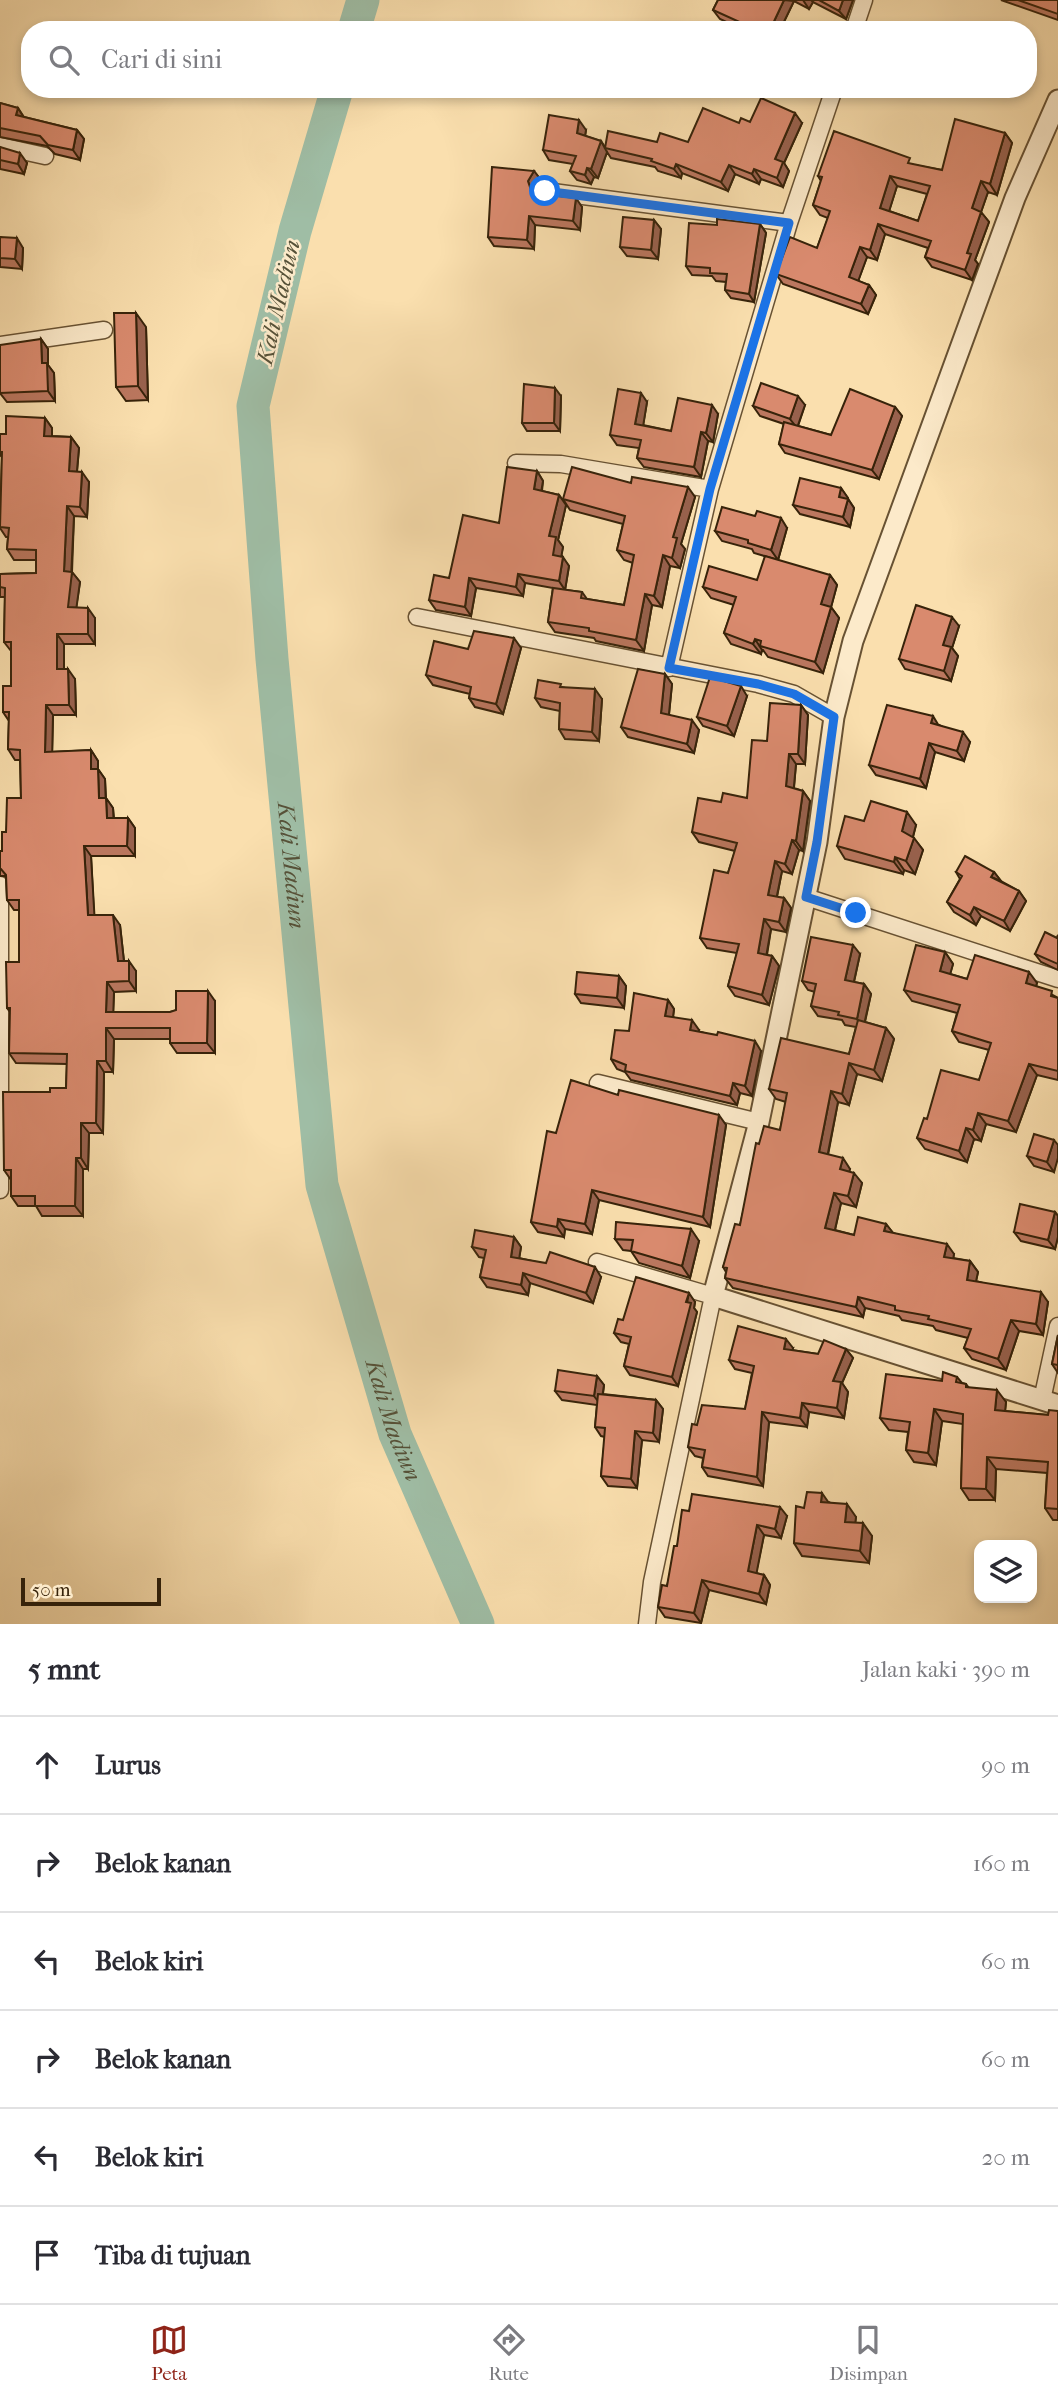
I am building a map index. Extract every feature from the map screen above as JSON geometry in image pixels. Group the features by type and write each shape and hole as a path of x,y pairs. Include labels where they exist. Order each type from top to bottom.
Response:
{"street":[{"path":"857,21 864,0"},
{"path":"669,668 710,489 789,223 831,98"},
{"path":"648,1624 652,1582 713,1296 759,1122 806,897 817,842 834,717 858,628 1015,198 1058,100"},
{"path":"0,146 45,156"},
{"path":"545,191 789,223"},
{"path":"0,345 104,330"},
{"path":"516,463 561,464 710,489"},
{"path":"417,617 758,684 794,694 834,717"},
{"path":"0,885 0,1190"},
{"path":"806,897 1058,979"},
{"path":"598,1083 759,1122"},
{"path":"597,1262 1050,1402 1058,1326"}],"building":[{"path":"718,0 784,0 774,21 737,21 713,10"},
{"path":"819,0 843,0 839,11"},
{"path":"1018,0 1058,0 1058,14"},
{"path":"761,98 795,113 775,159 783,162 777,178 754,169 752,174 729,165 721,182 676,164 674,169 651,161 652,159 605,148 608,131 657,142 660,133 688,142 703,108 739,123 741,118 750,122"},
{"path":"0,103 18,108 16,115 77,130 73,150 48,145 40,136 0,128"},
{"path":"549,115 579,120 577,133 601,141 591,169 587,168 585,175 570,171 576,156 543,150"},
{"path":"955,119 1005,133 990,184 981,181 972,208 981,212 967,253 971,254 965,270 925,257 931,241 878,224 870,250 860,247 849,277 869,285 861,304 776,274 790,237 817,248 830,211 813,205 822,177 818,176 834,131 910,158 908,163 942,170","holes":["890,176 930,186 918,221 880,208"]},
{"path":"0,147 20,153 18,164 0,160"},
{"path":"492,167 534,171 528,181 532,193 576,198 573,221 529,216 527,240 488,237"},
{"path":"623,217 654,220 651,250 620,247"},
{"path":"717,219 760,224 749,294 725,290 727,274 710,273 710,268 686,266 689,223 717,225"},
{"path":"0,237 17,238 15,259 0,258"},
{"path":"114,313 136,313 138,386 116,387"},
{"path":"41,339 42,363 47,363 48,391 0,393 0,345"},
{"path":"761,383 798,396 790,419 753,406"},
{"path":"524,384 555,388 554,423 522,423"},
{"path":"618,389 641,393 635,424 671,431 678,398 712,405 706,433 701,432 694,467 637,458 641,440 610,435"},
{"path":"850,389 895,407 872,470 779,444 784,422 831,435"},
{"path":"6,416 45,418 44,436 71,437 69,471 82,472 80,507 67,506 64,571 72,572 68,607 88,608 88,634 57,634 57,669 68,669 69,705 46,705 45,752 91,750 91,769 98,769 99,798 106,798 107,818 128,818 127,846 84,846 88,915 113,915 118,961 129,961 129,981 107,982 106,1012 170,1012 176,1010 176,991 208,991 207,1043 170,1043 170,1028 106,1028 106,1061 97,1061 96,1123 81,1123 81,1158 76,1158 75,1206 35,1206 35,1196 11,1196 11,1170 4,1170 3,1092 50,1092 50,1088 66,1088 67,1054 9,1053 10,1008 7,1008 6,962 19,962 19,900 7,900 6,875 0,868 0,851 2,832 6,832 7,798 21,798 20,750 8,749 9,712 3,712 3,686 11,686 11,642 4,642 5,588 0,587 0,574 36,573 36,550 7,549 9,528 0,527 0,434 6,434"},
{"path":"507,467 537,471 534,489 559,495 549,536 556,537 553,555 563,557 559,581 518,574 516,587 469,578 465,607 429,600 434,575 449,578 463,515 499,523"},
{"path":"572,467 631,483 632,477 688,487 673,537 677,538 672,558 663,555 654,596 645,594 636,640 589,631 589,628 548,622 553,588 582,592 581,598 624,605 634,555 617,550 625,516 563,499"},
{"path":"800,478 841,488 839,497 848,499 843,517 793,505"},
{"path":"722,507 755,516 757,511 781,518 771,550 715,531"},
{"path":"765,556 830,575 821,604 831,607 815,662 760,646 761,641 755,639 753,644 724,633 736,597 703,587 709,566 757,580"},
{"path":"916,605 952,617 943,645 951,647 944,671 899,659"},
{"path":"474,631 514,638 496,704 469,698 471,687 426,675 434,641 468,649"},
{"path":"638,669 665,674 661,713 692,720 687,744 621,727"},
{"path":"710,677 741,686 727,726 697,717"},
{"path":"538,680 561,684 560,687 595,689 592,732 559,729 560,703 535,698"},
{"path":"770,703 801,705 798,754 789,754 786,786 803,791 796,841 792,840 785,864 775,861 768,895 784,898 779,922 764,919 758,953 772,956 762,995 728,986 739,944 700,938 714,870 728,873 737,843 692,832 698,798 721,802 723,793 747,798 752,740 767,741"},
{"path":"887,705 933,716 931,723 963,732 957,751 929,743 920,779 869,765"},
{"path":"871,801 907,812 902,831 914,838 906,861 895,857 894,862 837,846 845,816 864,821"},
{"path":"965,856 994,872 991,877 1019,891 1004,921 974,907 970,915 947,902 962,876 956,872"},
{"path":"1045,932 1057,938 1058,935 1058,964 1035,954"},
{"path":"811,937 853,945 845,980 864,984 857,1019 811,1006 816,984 802,981"},
{"path":"916,945 945,952 940,971 967,979 975,955 1029,972 1026,983 1052,991 1051,996 1058,998 1058,1071 1029,1064 1008,1121 978,1113 973,1130 966,1128 959,1151 917,1138 924,1118 927,1119 941,1070 979,1080 991,1043 952,1031 960,1005 904,990"},
{"path":"577,972 619,976 617,998 575,994"},
{"path":"634,993 668,1000 665,1016 692,1020 690,1030 717,1035 718,1032 755,1041 745,1086 733,1083 730,1096 625,1071 626,1065 611,1059 615,1030 629,1031"},
{"path":"858,1020 886,1028 874,1070 849,1063 842,1094 831,1091 819,1152 843,1158 840,1169 854,1173 848,1196 834,1193 825,1228 854,1235 858,1217 886,1224 884,1231 947,1244 944,1257 970,1261 967,1280 1041,1292 1036,1324 1011,1320 998,1359 964,1348 971,1329 928,1319 929,1316 895,1310 895,1306 858,1297 856,1307 725,1278 727,1268 723,1267 735,1224 740,1225 756,1143 759,1144 764,1126 780,1130 787,1093 769,1089 781,1038 849,1054"},
{"path":"571,1080 618,1095 619,1090 719,1115 703,1217 592,1190 585,1224 558,1219 557,1227 531,1222 547,1131 556,1133"},
{"path":"1034,1134 1054,1140 1047,1162 1027,1156"},
{"path":"1020,1204 1055,1212 1048,1240 1014,1232"},
{"path":"616,1222 691,1229 682,1266 631,1251 633,1240 615,1239"},
{"path":"475,1230 514,1237 511,1257 546,1263 550,1252 595,1267 586,1293 523,1273 521,1285 480,1277 486,1250 472,1247"},
{"path":"636,1277 689,1293 686,1302 691,1303 672,1377 624,1366 631,1337 614,1333 618,1319 623,1320"},
{"path":"738,1326 786,1339 784,1349 818,1354 824,1340 846,1349 833,1381 841,1382 837,1408 802,1403 800,1418 762,1412 757,1477 702,1467 705,1450 688,1447 692,1424 697,1425 702,1405 745,1409 754,1366 729,1360"},
{"path":"1058,1335 1058,1365 1052,1364"},
{"path":"558,1370 597,1376 594,1396 555,1391"},
{"path":"943,1372 957,1377 956,1382 966,1384 966,1387 997,1390 995,1410 1048,1415 1049,1410 1058,1411 1058,1509 1045,1508 1048,1462 987,1457 986,1489 961,1488 963,1414 934,1409 928,1453 906,1450 910,1422 880,1418 886,1374 942,1381"},
{"path":"598,1394 656,1400 653,1433 635,1431 631,1479 601,1476 605,1428 595,1427"},
{"path":"807,1492 822,1493 821,1502 847,1504 845,1522 863,1523 860,1551 794,1543 796,1506 804,1508"},
{"path":"692,1494 780,1507 775,1529 757,1525 748,1571 764,1575 759,1594 702,1580 694,1613 658,1607 662,1585 667,1586 674,1546 677,1546 682,1510 689,1511"}],"waterway":[{"name":"Kali Madiun","path":"357,21 363,0"},
{"name":"Kali Madiun","path":"334,98 295,231 253,406 272,659 322,1185 395,1434 478,1624"}],"route":[{"path":"545,191 789,223 710,489 669,668 758,684 794,694 834,717 821,793 817,842 806,897 856,913"}]}
